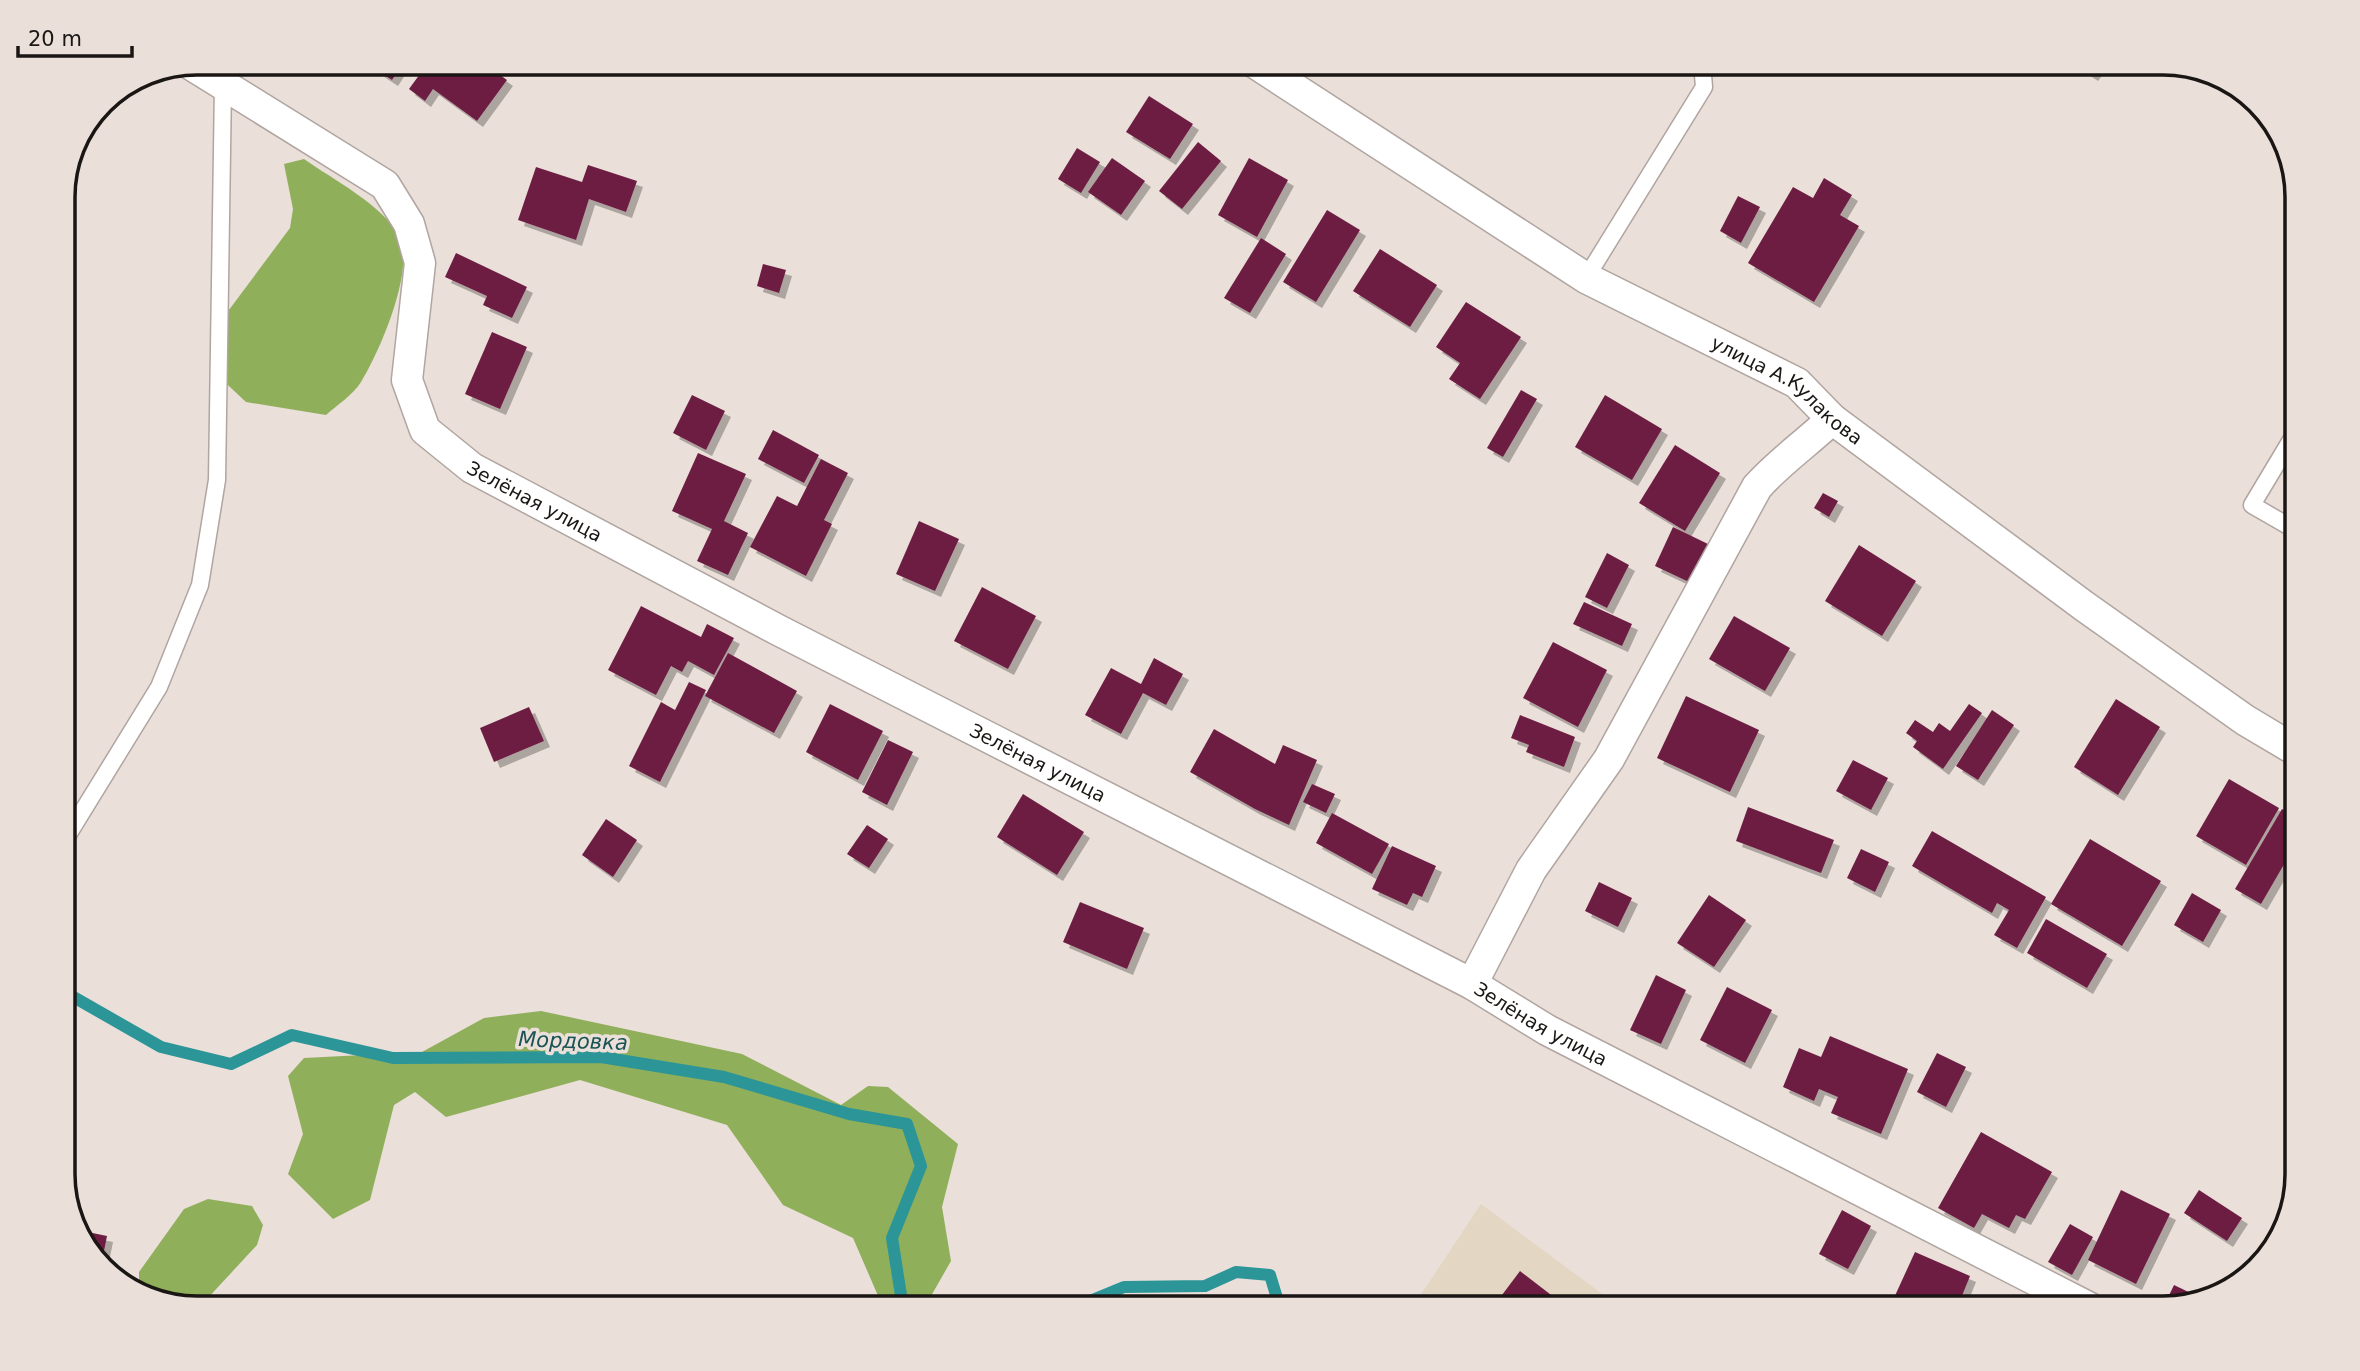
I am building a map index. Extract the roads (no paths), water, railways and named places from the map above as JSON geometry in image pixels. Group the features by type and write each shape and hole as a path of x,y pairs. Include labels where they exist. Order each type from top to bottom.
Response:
{"street":[{"name":"Зелёная улица","path":"206,75 384,185 409,224 420,263 407,380 425,430 472,468 780,631 1472,984 1547,1030 2067,1296"},
{"name":"улица А.Кулакова","path":"1273,75 1586,278 1797,383 1832,419 2084,606 2245,720 2285,744"},
{"path":"1472,984 1531,870 1609,759 1757,487 1776,466 1801,448 1832,419"}],"lane":[{"path":"1586,278 1704,88 1703,75"},
{"path":"76,822 159,687 200,585 217,480 223,85"},
{"path":"2284,451 2252,506 2284,524"}],"waterway":[{"name":"Мордовка","path":"76,998 161,1047 231,1064 292,1035 393,1058 601,1057 724,1077 849,1114 907,1124 921,1166 892,1238 901,1296"},
{"name":"Мордовка","path":"1102,1296 1124,1287 1205,1286 1236,1272 1270,1275 1276,1296"}]}
